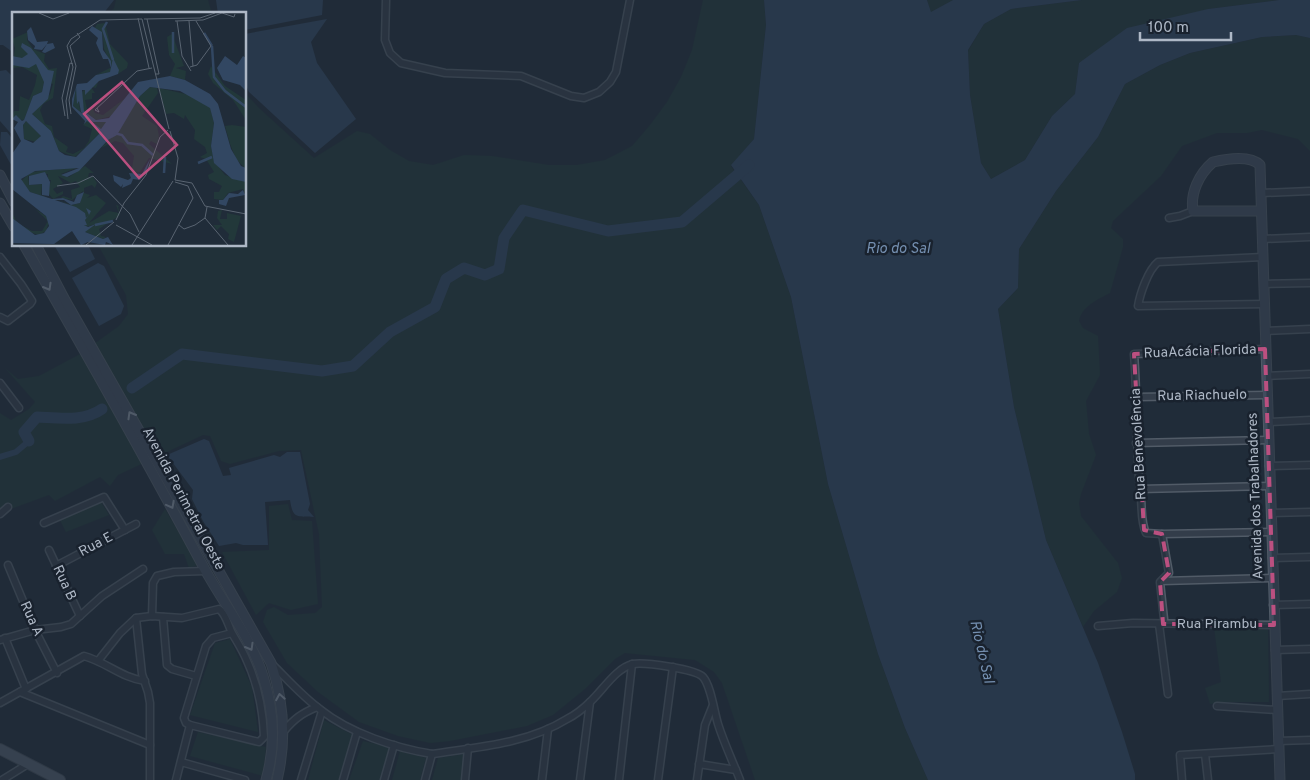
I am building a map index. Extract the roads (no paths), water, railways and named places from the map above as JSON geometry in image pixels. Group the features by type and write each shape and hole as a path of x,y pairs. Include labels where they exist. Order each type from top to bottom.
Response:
{"main road":[{"name":"Avenida dos Trabalhadores","path":"1193,211 1192,200 1194,190 1207,168 1216,162 1244,160 1258,162 1260,168 1265,304 1272,578 1280,780"},
{"path":"0,175 12,198"},
{"path":"0,203 12,224"},
{"path":"1193,211 1261,211"},
{"name":"Avenida Perimetral Oeste","path":"25,246 138,444 205,570 255,655 263,674 270,702 273,730 272,754 266,780"},
{"name":"Avenida Perimetral Oeste","path":"37,246 65,300 271,663 279,687 284,731 282,762 277,780"},
{"path":"0,749 60,780"}],"street":[{"path":"386,0 385,40 390,53 401,64 445,72 521,76 571,96 584,98 600,92 610,82 616,72 630,0"},
{"path":"1261,193 1310,191"},
{"path":"1169,218 1193,211"},
{"path":"1262,239 1310,237"},
{"path":"0,257 32,301 8,321 0,318"},
{"path":"1263,257 1160,261 1155,264 1142,290 1138,306 1265,304"},
{"path":"1264,284 1310,283"},
{"path":"1265,331 1310,329"},
{"name":"RuaAcácia Florida","path":"1134,354 1265,349"},
{"name":"Rua Benevolência","path":"1134,354 1137,397 1136,444 1146,533 1162,534"},
{"path":"1266,376 1310,374"},
{"path":"0,383 19,408"},
{"name":"Rua Riachuelo","path":"1137,397 1267,395"},
{"path":"1268,422 1310,420"},
{"path":"1136,444 1268,440"},
{"path":"1270,466 1310,465"},
{"path":"1140,489 1270,486"},
{"path":"44,523 104,497 125,530"},
{"path":"0,514 8,507"},
{"path":"1271,513 1310,512"},
{"name":"Rua E","path":"56,566 136,524"},
{"path":"1168,694 1161,624 1164,619 1160,582 1169,573 1162,534 1272,532"},
{"name":"Rua B","path":"49,550 80,616"},
{"path":"1272,558 1310,557"},
{"name":"Rua A","path":"8,565 35,630 57,673"},
{"path":"143,569 102,596 72,624 64,627 35,630 2,639 23,690 150,745"},
{"path":"152,616 152,590 156,578 174,572 205,570"},
{"path":"1162,581 1272,578"},
{"path":"1273,606 1310,604"},
{"path":"98,662 120,633 136,618 152,616 182,618 219,609 223,612 247,661 259,692 264,718 264,737 259,742 190,725 186,723 184,718 206,646 209,641 232,633"},
{"path":"163,617 167,665 172,669 196,676"},
{"path":"136,618 142,674 150,703 150,780"},
{"name":"Rua Pirambu","path":"1098,626 1133,623 1274,625"},
{"path":"1275,650 1310,649"},
{"path":"0,703 57,673 84,656 132,680 145,682"},
{"path":"271,663 297,690 319,709 357,732 418,752 432,754 523,738 548,730 568,719 590,702 622,669 632,664 673,667 695,671 703,677 708,686 718,724 740,780"},
{"path":"619,780 632,664"},
{"path":"658,780 673,667"},
{"path":"1277,696 1310,694"},
{"path":"580,780 590,702"},
{"path":"697,780 705,726 713,705"},
{"path":"1217,706 1277,710"},
{"path":"284,731 302,713 319,709"},
{"path":"302,780 319,709"},
{"path":"176,780 190,725"},
{"path":"542,780 548,730"},
{"path":"343,780 357,732"},
{"path":"1182,780 1180,755 1205,754 1310,740"},
{"path":"384,780 394,744"},
{"path":"464,780 468,748"},
{"path":"425,780 432,754"},
{"path":"1205,754 1208,780"},
{"path":"181,762 245,780"},
{"path":"2,780 28,764"},
{"path":"699,764 736,770"}],"water":[{"path":"0,0 114,0 105,12 12,12 12,52 0,45"},
{"path":"216,0 323,0 322,15 246,30 246,12 218,12"},
{"name":"Rio do Sal","path":"764,0 927,0 931,12 953,0 1082,0 1011,9 984,24 968,50 970,95 981,163 991,179 1025,160 1052,116 1075,94 1079,63 1127,28 1208,9 1279,0 1310,0 1310,38 1296,35 1262,37 1190,53 1160,65 1125,84 1098,137 1056,191 1019,249 1018,288 998,309 1014,407 1046,540 1098,663 1122,732 1135,774 1135,780 928,780 905,728 878,654 828,484 791,297 759,205 731,165 754,139 766,25"},
{"path":"327,19 311,42 317,63 356,119 315,153 249,92 246,85 246,34"},
{"path":"6,70 12,76 12,135 0,121 0,71"},
{"path":"1,132 7,132 12,138 12,166 0,145"},
{"path":"55,246 88,246 95,259 70,272"},
{"path":"98,263 104,266 124,306 121,314 99,326 72,278"},
{"path":"204,439 209,441 223,476 231,475 229,468 274,455 280,457 287,452 300,452 310,504 308,510 314,517 296,515 292,511 290,500 265,502 268,545 243,545 236,543 219,546 192,499 193,490 167,455"}],"waterway":[{"path":"132,388 182,354 322,371 353,366 390,332 435,307 446,279 464,268 485,275 499,269 504,238 523,210 608,231 682,222 749,165"},
{"path":"29,441 24,432 37,417 79,418 102,409"},
{"path":"0,457 16,452 29,441"}]}
